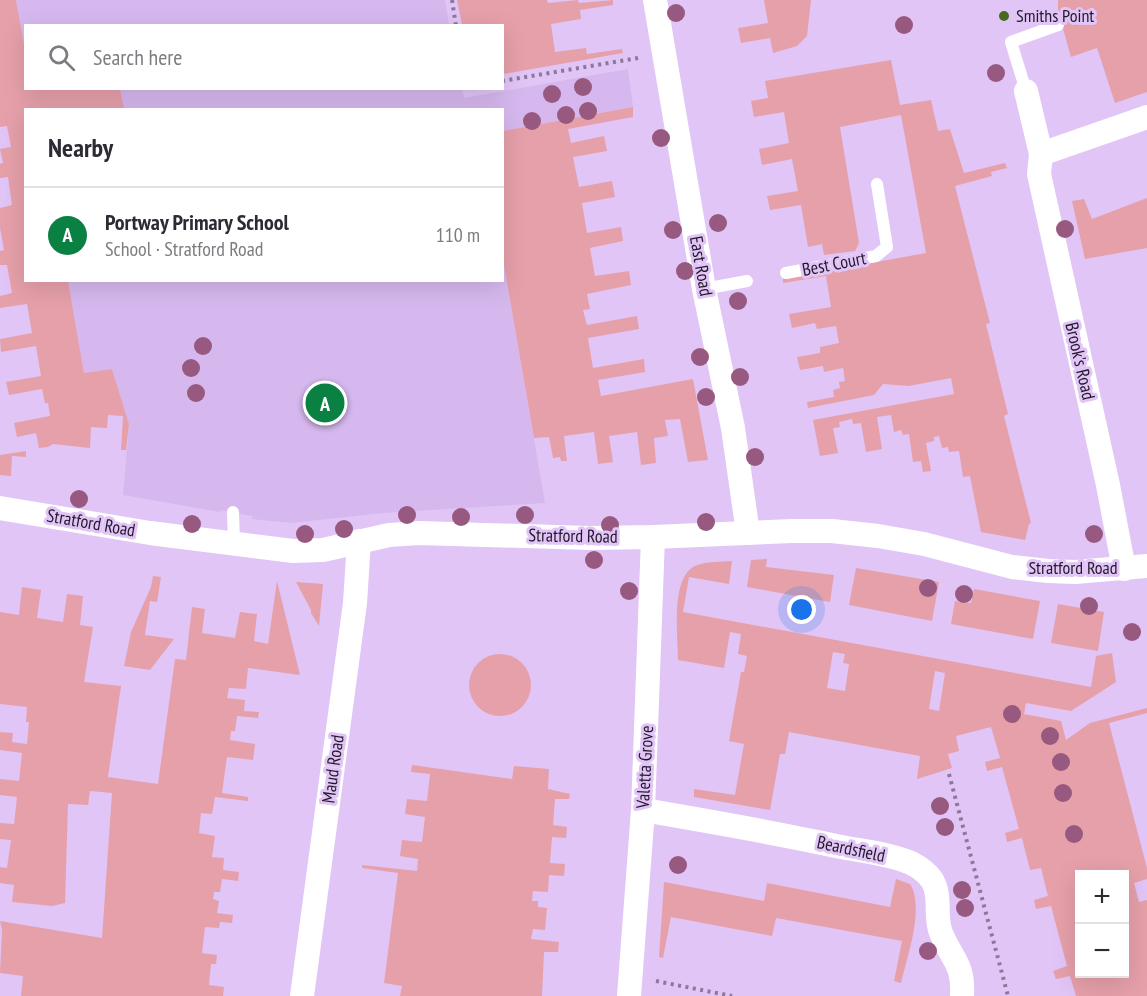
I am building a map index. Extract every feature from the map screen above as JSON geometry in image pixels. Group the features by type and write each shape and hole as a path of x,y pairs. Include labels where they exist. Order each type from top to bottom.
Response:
{"street":[{"name":"East Road","path":"655,0 704,289 733,428 748,533"},
{"name":"Brook's Road","path":"1031,92 1041,154 1039,174 1108,485 1135,568"},
{"path":"1041,154 1147,117"},
{"name":"Stratford Road","path":"0,507 150,533 293,551 323,550 389,535 419,533 590,538 832,531 924,544 1012,567 1075,572 1135,568"},
{"name":"Valetta Grove","path":"630,986 643,810 653,537"},
{"name":"Maud Road","path":"302,996 355,603 360,541"},
{"name":"Beardsfield","path":"643,810 761,830 903,860 921,868 931,879 938,893 939,929 946,946 959,964 963,981 962,996"}],"lane":[{"path":"1031,92 1011,42 1058,25"},
{"name":"Best Court","path":"786,273 876,256 887,247 877,184"},
{"path":"704,289 747,281"},
{"path":"233,512 234,544"}],"path":[{"path":"452,0 456,24"},
{"path":"504,81 665,53"},
{"path":"949,774 1008,996"},
{"path":"630,986 732,996"}],"shaded area":[{"path":"0,0 16,0 24,44 24,90 120,90 124,108 24,108 24,282 68,282 84,373 112,369 129,424 126,450 121,450 123,416 108,415 107,428 91,427 90,448 53,444 39,448 36,433 17,437 14,423 50,416 42,389 9,395 6,382 41,376 36,346 1,352 0,339 32,333 27,304 0,308 0,296 12,293 7,265 0,265 0,251 4,250 0,228 0,208 12,205 8,177 0,178 0,164 3,163 0,149 11,147 7,126 0,127"},
{"path":"16,0 445,0 449,24 24,24 24,44"},
{"path":"457,0 547,0 548,3 578,0 579,3 613,0 613,5 580,10 581,19 551,24 555,52 586,48 587,54 622,49 623,53 504,74 504,24 462,24"},
{"path":"764,0 811,0 807,36 797,46 773,53 770,38 741,43 738,28 768,23"},
{"path":"1058,0 1147,0 1147,92 1115,103 1097,48 1071,57 1058,11"},
{"path":"891,60 900,105 931,100 938,131 950,129 964,173 1005,163 1007,168 991,172 992,176 955,186 990,323 986,324 1008,414 1004,416 1031,523 1025,540 981,532 970,476 963,477 959,451 949,452 948,447 942,448 939,436 934,437 934,441 926,443 931,471 923,472 921,461 913,462 909,434 903,435 901,430 894,432 891,415 877,417 882,449 866,452 861,423 853,424 852,419 839,422 840,427 833,428 838,453 820,456 813,420 954,394 951,378 909,386 883,384 874,395 808,408 807,402 834,397 833,390 840,388 839,382 845,381 843,368 824,372 823,366 800,370 797,357 820,353 820,347 839,343 836,326 817,329 815,323 792,328 789,314 831,307 826,276 783,283 783,279 926,253 901,115 840,127 859,243 855,251 824,255 822,244 808,247 801,205 770,210 767,196 798,191 792,159 762,165 759,149 789,143 784,112 754,117 751,101 768,98 765,81"},
{"path":"628,69 633,107 504,131 504,108 37,108 33,90 462,90 464,98"},
{"path":"633,107 633,117 568,129 571,143 604,136 607,151 573,157 579,187 612,181 615,197 582,203 587,233 621,227 623,241 590,248 595,276 629,271 631,285 587,294 590,309 583,310 587,325 637,316 639,329 588,338 593,368 644,359 645,372 598,380 601,396 693,379 708,460 688,462 680,419 665,420 668,436 654,438 656,463 641,465 637,432 609,436 613,462 598,464 594,432 564,436 567,461 561,461 560,457 553,458 549,437 534,438 504,266 504,131"},
{"path":"1147,198 1147,248 1085,259 1072,201 1084,199 1092,219"},
{"path":"504,266 545,503 383,513 291,523 252,519 252,516 221,510 220,512 123,495 129,424 112,369 84,373 68,282 504,282"},
{"path":"26,451 26,457 12,456 11,476 0,475 0,455"},
{"path":"767,559 766,567 834,575 830,602 747,587 751,560"},
{"path":"732,561 729,584 689,577 683,612 1091,687 1096,656 1112,653 1116,682 1071,711 1026,703 1024,714 1061,721 1066,740 1090,723 1147,708 1147,713 1109,723 1147,868 1147,879 1134,883 1139,902 1147,900 1147,996 1076,996 1070,976 1056,979 1053,971 1067,966 1051,906 1036,909 1034,900 1048,896 1041,868 1030,870 1022,838 1007,842 1005,833 1019,829 1002,767 987,771 985,762 1000,758 991,727 956,736 959,751 948,754 952,768 917,779 920,756 789,732 785,754 780,754 770,810 694,797 694,789 735,795 744,744 729,741 741,672 744,672 747,656 738,654 741,634 730,632 724,668 678,660 677,608 682,582 687,572 699,564","holes":["833,652 845,654 843,663 849,664 845,691 827,688","935,671 945,673 939,711 929,709"]},
{"path":"856,568 939,582 932,621 849,605"},
{"path":"153,576 161,577 157,602 150,601 145,635 174,639 150,670 124,666 131,632 151,587"},
{"path":"277,581 300,675 248,668 246,689 229,688 227,698 245,700 244,711 259,712 258,718 237,716 235,731 231,731 230,740 255,744 253,760 227,757 222,793 248,797 248,801 215,797 212,814 201,813 199,833 215,836 212,857 224,858 223,870 239,872 238,881 222,879 220,892 214,892 213,899 219,901 217,913 233,915 232,923 220,922 219,928 205,927 202,953 217,955 216,964 211,964 209,985 224,987 223,996 21,996 23,976 0,973 2,930 0,921 102,938 112,793 90,791 88,805 68,804 65,903 52,906 12,902 14,885 0,883 0,867 7,868 11,840 0,839 0,823 14,824 17,797 0,795 0,779 19,781 22,753 0,750 0,732 13,733 12,742 27,744 29,722 26,722 27,707 0,704 0,612 19,615 22,587 41,590 37,618 63,622 67,594 83,596 80,625 93,627 84,682 121,686 108,777 158,784 175,659 186,660 192,607 205,609 202,633 235,638 240,612 257,614 254,641 268,644"},
{"path":"296,582 323,584 319,626 311,613"},
{"path":"974,589 1040,601 1033,639 951,624 955,601 971,603"},
{"path":"1058,604 1104,612 1098,651 1051,643"},
{"path":"494,654 506,654 522,663 529,673 531,685 529,697 522,707 506,716 494,716 483,711 474,702 469,691 469,679 474,668 483,659"},
{"path":"412,765 512,779 514,766 549,769 548,789 570,794 569,799 555,799 553,825 567,827 566,838 552,837 550,863 565,864 564,876 549,875 548,892 533,891 532,901 538,901 538,907 547,908 545,930 533,929 531,939 559,942 558,952 544,952 542,996 400,996 402,986 384,983 398,873 362,868 362,865 417,871 418,859 400,856 402,840 422,842 425,817 405,814 407,799 427,801 430,774 411,772"},
{"path":"896,879 910,884 916,906 913,932 901,983 894,981 902,941 776,918 772,936 671,917 663,958 659,957 664,882 764,901 767,883 890,907"}],"place":[{"name":"Smiths Point","path":"1004,16"},
{"name":"Portway Primary School","path":"325,403"}]}
